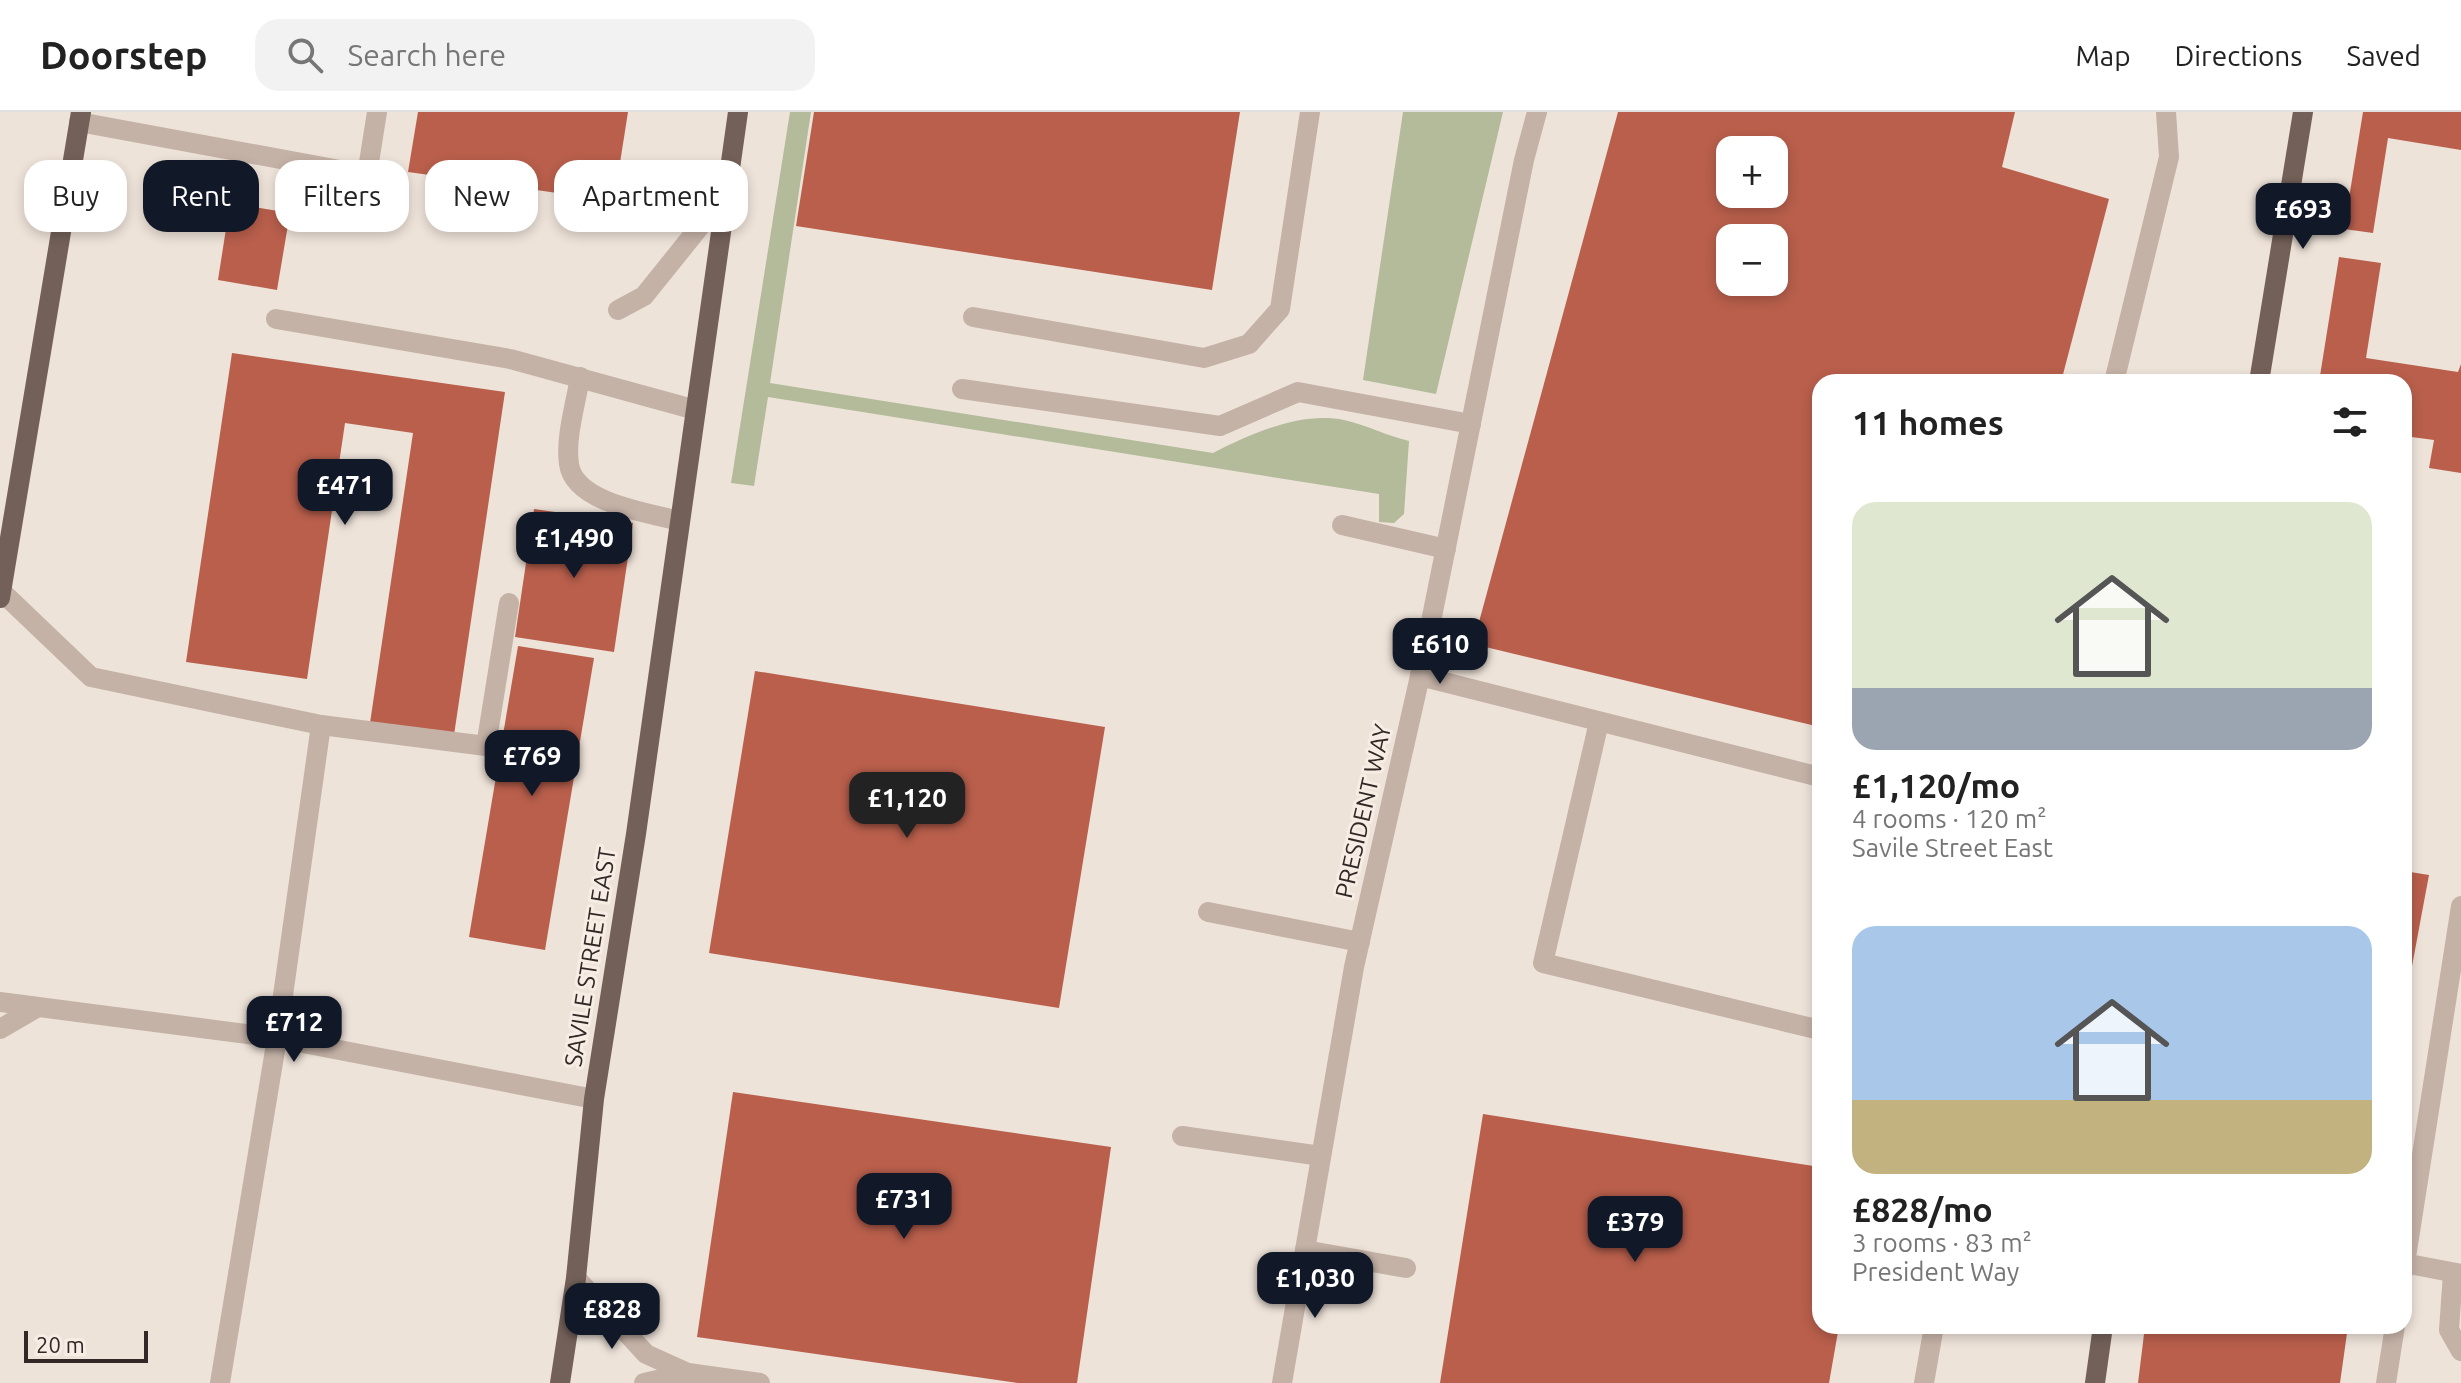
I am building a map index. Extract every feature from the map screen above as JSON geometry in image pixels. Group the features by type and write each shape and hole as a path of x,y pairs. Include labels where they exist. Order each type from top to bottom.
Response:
{"main road":[{"name":"SAVILE STREET EAST","path":"731,160 738,112"},
{"path":"2260,374 2303,112"},
{"path":"1,595 80,117"},
{"name":"SAVILE STREET EAST","path":"560,1383 576,1278 594,1099 721,232"},
{"path":"2095,1383 2102,1334"}],"street":[{"path":"80,117 367,175 377,112"},
{"path":"973,317 1204,358 1249,344 1280,309 1310,112"},
{"name":"PRESIDENT WAY","path":"1282,1383 1360,942 1420,676 1524,160 1537,112"},
{"path":"2116,374 2169,157 2166,112"},
{"path":"618,310 644,296 695,232"},
{"path":"276,319 510,359 696,410"},
{"path":"580,377 568,461 576,482 601,500 680,521"},
{"path":"962,389 1220,426 1298,392 1471,424"},
{"path":"1342,525 1446,549"},
{"path":"1,595 91,677 321,725 486,746 509,603"},
{"path":"1420,676 1812,775"},
{"path":"1599,722 1543,963 1812,1028"},
{"path":"220,1383 277,1038 321,725"},
{"path":"2412,1213 2461,906"},
{"path":"1208,912 1360,942"},
{"path":"0,1002 277,1038 594,1099"},
{"path":"0,1029 36,1008"},
{"path":"1182,1136 1321,1156"},
{"path":"1305,1250 1406,1268"},
{"path":"2412,1265 2457,1273 2449,1330 2461,1351"},
{"path":"576,1278 646,1354 688,1373 760,1383"},
{"path":"1924,1383 1933,1334"},
{"path":"2386,1383 2394,1334"},
{"path":"644,1383 688,1373"}],"green space":[{"path":"790,112 811,112 770,383 1213,453 1293,421 1344,420 1409,441 1404,514 1394,523 1379,522 1379,494 768,397 754,486 731,483"},
{"path":"1403,112 1503,112 1436,394 1363,380"}],"building":[{"path":"418,112 628,112 620,160 554,160 554,193 538,190 538,160 425,160 425,174 409,172"},
{"path":"814,112 1240,112 1212,290 796,226"},
{"path":"1618,112 2015,112 2002,167 2109,199 2063,374 1812,374 1812,725 1473,644"},
{"path":"2363,112 2461,112 2461,150 2388,138 2373,233 2344,229"},
{"path":"259,208 275,210 275,232 287,232 277,290 218,280 225,232 259,232"},
{"path":"2339,257 2381,263 2366,358 2458,372 2461,364 2461,473 2429,468 2434,440 2412,437 2412,374 2320,374"},
{"path":"232,353 505,392 454,735 370,723 413,433 345,423 307,679 186,662"},
{"path":"534,509 633,523 614,652 515,637"},
{"path":"518,646 594,658 545,950 469,937"},
{"path":"755,671 1105,727 1059,1008 709,953"},
{"path":"2412,872 2429,875 2412,966"},
{"path":"733,1092 1111,1147 1077,1383 1018,1383 697,1337"},
{"path":"1483,1114 1812,1166 1812,1334 1838,1334 1829,1383 1440,1383"},
{"path":"2144,1334 2347,1334 2340,1383 2138,1383"}]}
